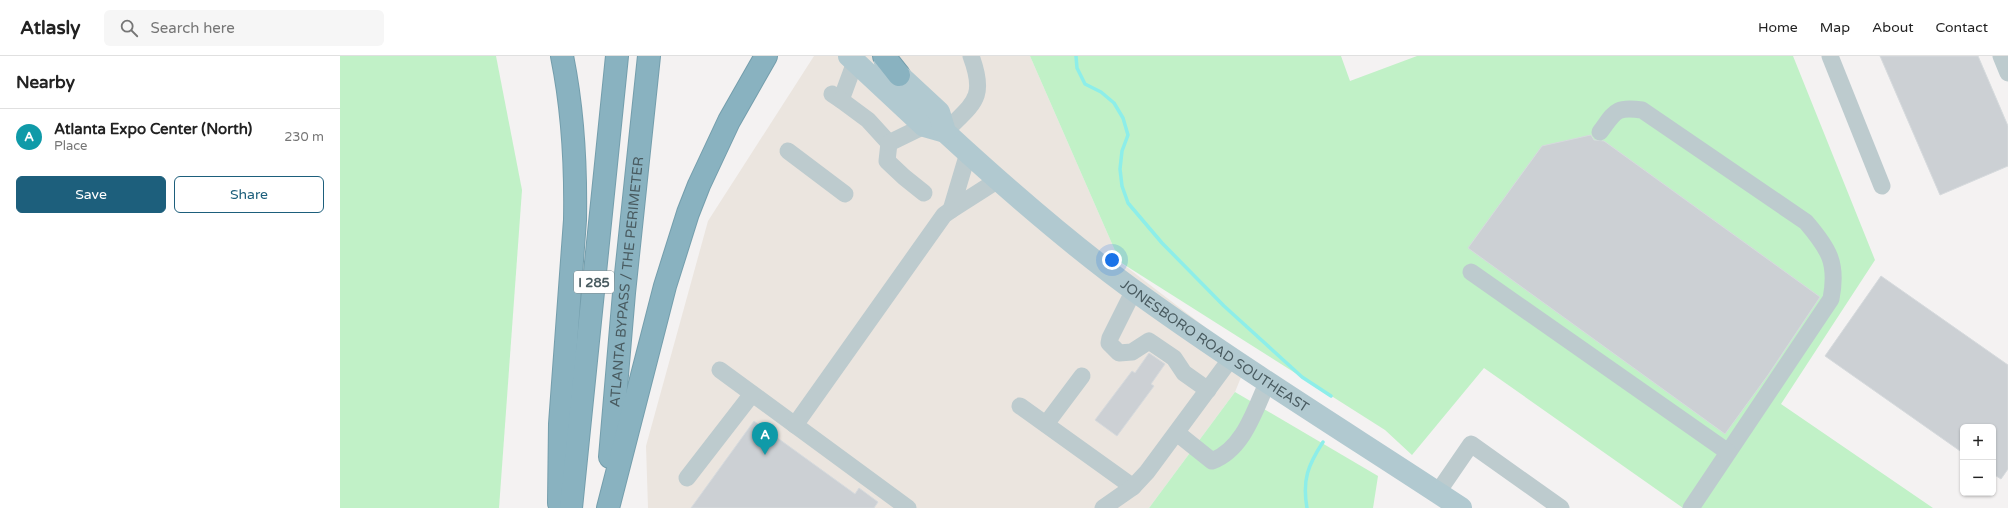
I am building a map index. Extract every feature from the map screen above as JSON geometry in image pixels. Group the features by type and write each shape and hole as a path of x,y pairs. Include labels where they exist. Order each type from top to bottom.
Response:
{"highway":[{"path":"559,508 560,424 575,228 576,186 570,110 562,56"},
{"name":"I 285","path":"572,508 617,56"},
{"name":"ATLANTA BYPASS / THE PERIMETER","path":"607,508 624,293 649,56"},
{"path":"884,56 899,75"},
{"path":"607,508 663,293 688,213 698,185 729,121 767,59"}],"main road":[{"path":"879,56 939,112 945,132"},
{"name":"JONESBORO ROAD SOUTHEAST","path":"852,59 924,126 945,132 1048,225 1134,290 1268,381 1462,508"}],"lane":[{"path":"945,132 970,106 978,93 977,74 971,56"},
{"path":"1830,56 1882,186"},
{"path":"2000,56 2008,73"},
{"path":"852,59 836,97 868,120 889,143 887,161 924,193"},
{"path":"1600,132 1617,111 1628,108 1642,110 1806,222 1822,241 1832,261 1835,280 1831,299 1691,508"},
{"path":"889,143 924,126"},
{"path":"788,151 845,194"},
{"path":"951,210 968,153"},
{"path":"795,425 944,216 998,180"},
{"path":"1471,272 1728,452"},
{"path":"1134,290 1110,338 1109,343 1119,353 1132,352 1149,341 1174,358 1184,373 1208,390"},
{"path":"1103,508 1133,487 1177,433 1232,357"},
{"path":"720,370 908,508"},
{"path":"1046,424 1082,376"},
{"path":"1177,433 1212,461 1220,458 1233,447 1245,431 1268,381"},
{"path":"687,478 752,394"},
{"path":"1020,406 1133,487"},
{"path":"1438,492 1471,444 1560,508"}],"shaded area":[{"path":"814,56 1030,56 1120,262 1248,360 1235,392 1149,508 648,508 646,446 708,221"}],"green space":[{"path":"340,56 496,56 522,190 499,508 340,508"},
{"path":"1030,56 1341,56 1350,81 1417,56 1793,56 1875,260 1781,404 1933,508 1683,508 1484,368 1412,455 1385,430 1120,262"},
{"path":"1235,392 1378,476 1373,508 1149,508"}],"building":[{"path":"1880,56 1978,56 2008,126 2008,166 1940,195"},
{"path":"1591,135 1594,140 1604,141 1820,297 1768,375 1725,434 1468,248 1542,146"},
{"path":"1881,276 2008,365 2008,469 2001,479 1996,476 1996,424 1960,424 1960,451 1825,356"},
{"path":"1149,353 1165,364 1151,384 1154,386 1117,436 1095,420 1132,371 1135,373"},
{"path":"754,421 855,494 859,488 878,502 874,508 691,508"}],"waterway":[{"path":"1076,56 1077,68 1085,84 1101,92 1114,103 1123,118 1128,135 1122,151 1120,169 1122,186 1128,203 1162,243 1224,306 1302,377 1331,396"},
{"path":"1307,508 1305,489 1306,481 1313,458 1323,442"}],"place":[{"name":"Atlanta Expo Center (North)","path":"765,455"}]}
